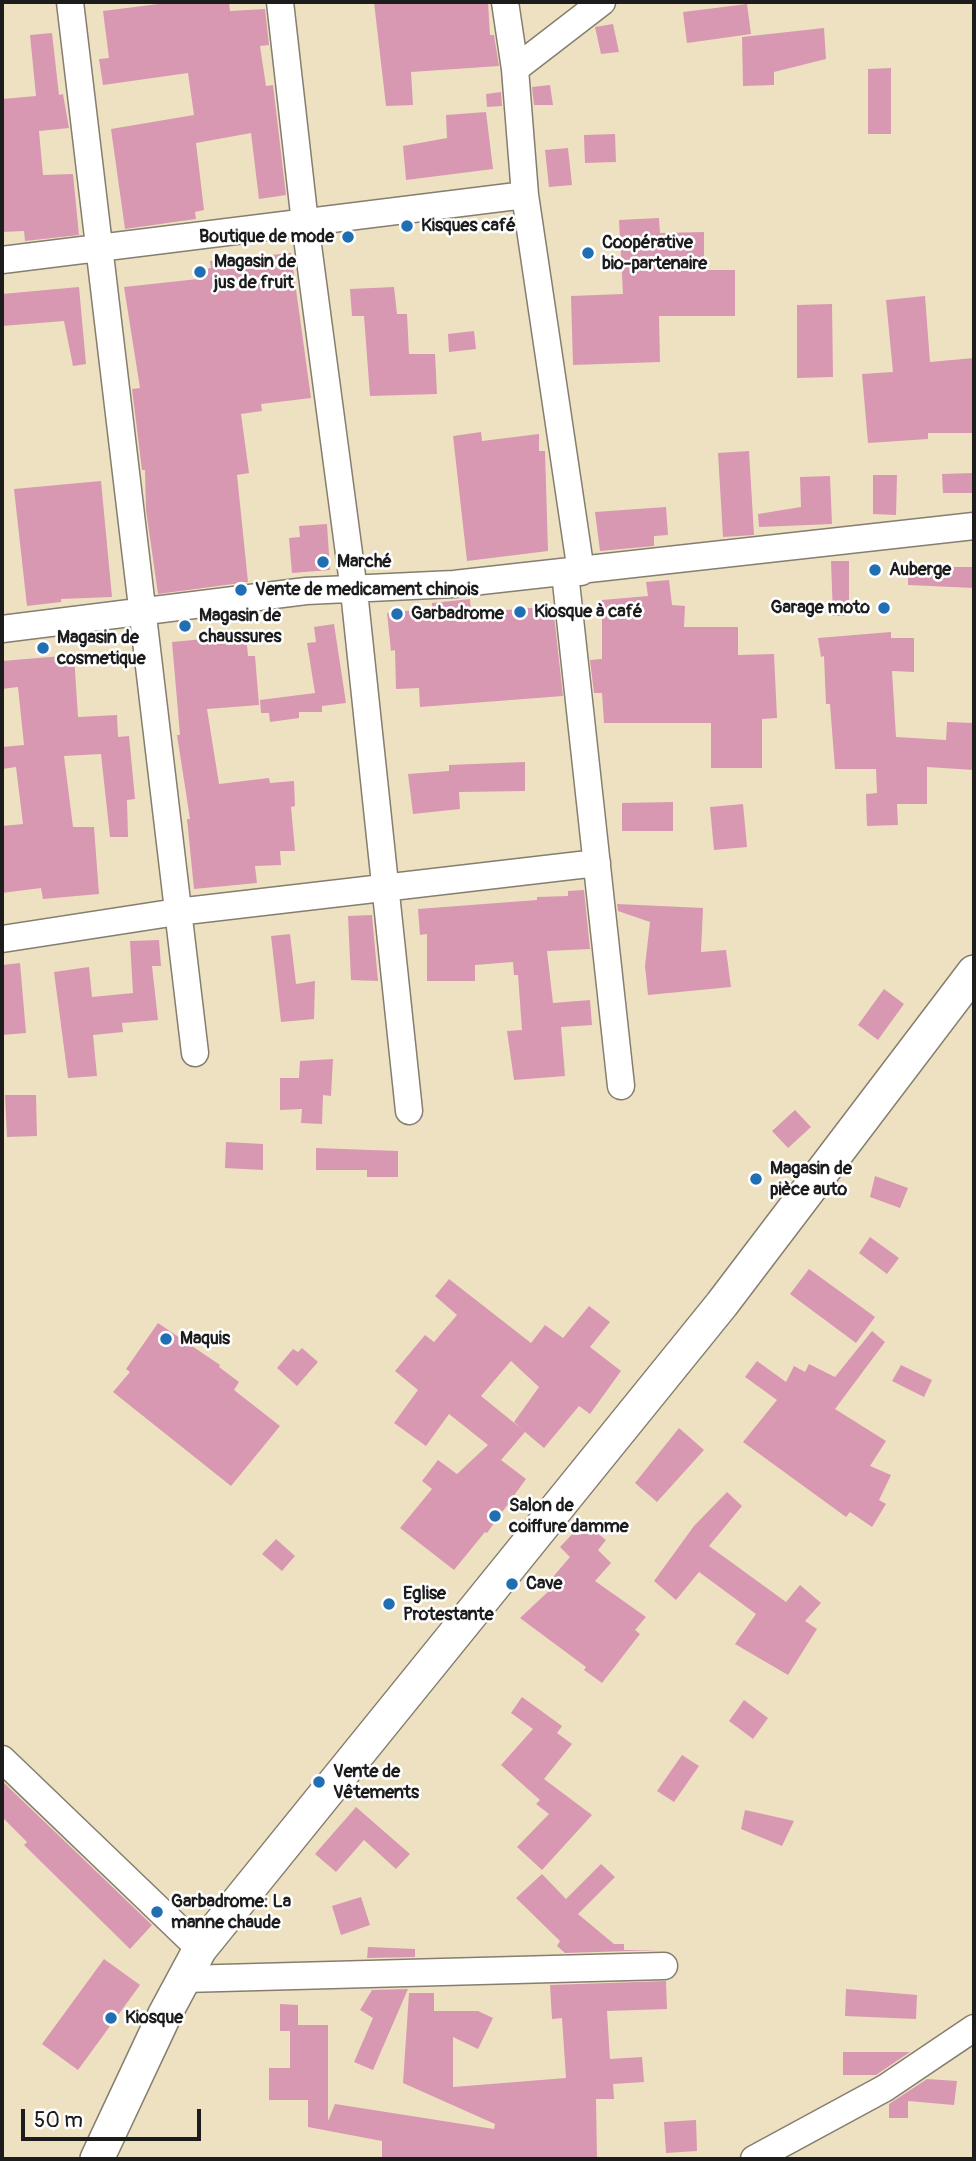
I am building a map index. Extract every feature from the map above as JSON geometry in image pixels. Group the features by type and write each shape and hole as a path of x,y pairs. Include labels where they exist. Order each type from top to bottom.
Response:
{"street":[{"path":"70,2 195,1053"},
{"path":"280,2 305,223 354,591 409,1111"},
{"path":"505,2 515,69 525,195 573,572 597,863 621,1086"},
{"path":"515,69 602,2"},
{"path":"2,260 100,250 525,195"},
{"path":"2,629 143,614 306,591 354,591 573,572 974,526"},
{"path":"2,939 177,912 597,863"},
{"path":"97,2159 200,1948 722,1304 974,972"},
{"path":"2,1759 200,1948"},
{"path":"184,1979 664,1966"},
{"path":"754,2159 884,2088 974,2028"}],"building":[{"path":"174,2 229,2 230,11 265,9 269,45 260,46 266,86 273,85 286,195 259,199 251,133 196,143 204,210 195,212 196,219 125,229 111,129 194,115 188,73 103,85 99,59 109,58 103,11"},
{"path":"374,2 488,2 490,35 494,35 499,66 411,72 413,105 386,106"},
{"path":"747,4 751,34 687,43 683,12"},
{"path":"613,24 619,52 601,54 595,27"},
{"path":"824,28 826,59 774,72 774,85 743,86 742,37"},
{"path":"52,33 59,95 63,94 69,128 39,131 43,175 73,174 79,235 25,241 24,231 2,232 2,99 36,96 30,35"},
{"path":"891,68 891,134 868,134 868,69"},
{"path":"550,85 553,105 534,105 532,87"},
{"path":"501,92 502,106 487,107 486,94"},
{"path":"486,112 493,169 406,180 403,146 447,138 446,115"},
{"path":"615,134 616,162 585,163 584,135"},
{"path":"568,148 572,185 549,187 545,150"},
{"path":"659,218 660,233 704,232 704,270 735,270 735,316 659,316 660,362 573,365 571,296 623,294 619,220"},
{"path":"291,253 311,398 261,404 262,411 241,414 249,473 237,475 248,582 158,594 146,510 145,470 142,470 132,389 140,388 124,287 198,279 197,270 211,268 210,261"},
{"path":"79,287 86,364 73,366 64,321 2,326 2,294"},
{"path":"394,287 397,314 407,314 409,354 435,354 437,394 370,396 364,316 352,316 350,289"},
{"path":"925,296 930,362 974,358 974,433 928,433 928,439 868,443 862,374 893,372 886,300"},
{"path":"832,304 833,377 797,378 797,305"},
{"path":"474,331 476,349 449,352 448,334"},
{"path":"481,432 482,441 539,434 539,451 545,451 548,551 467,561 453,436"},
{"path":"749,451 754,535 723,537 718,453"},
{"path":"974,473 974,493 943,493 942,474"},
{"path":"873,475 897,475 896,515 873,514"},
{"path":"830,476 832,524 759,527 758,514 801,507 800,477"},
{"path":"101,481 112,597 61,599 61,602 27,606 14,489"},
{"path":"666,507 668,535 654,536 654,546 600,551 595,512"},
{"path":"327,524 330,570 292,573 289,538 300,537 299,526"},
{"path":"831,561 849,561 849,616 833,616"},
{"path":"974,567 974,588 908,585 908,569"},
{"path":"669,580 672,605 685,606 684,627 738,627 738,655 774,654 777,718 762,719 762,768 711,768 711,723 604,723 602,693 594,693 590,660 602,659 602,600 648,596 646,582"},
{"path":"470,599 471,613 553,606 563,696 420,707 419,688 396,689 395,650 391,651 387,613 432,608 432,603"},
{"path":"334,624 346,703 322,706 322,712 299,712 299,718 270,722 269,713 261,713 260,700 315,693 307,643 316,642 314,627"},
{"path":"891,632 891,638 914,638 914,672 892,671 896,737 946,740 947,722 974,723 974,770 927,767 927,804 897,804 898,825 867,826 866,794 877,793 876,769 835,769 830,704 826,704 824,656 821,657 818,638"},
{"path":"246,635 248,656 255,656 259,705 207,709 219,784 269,778 270,783 294,781 295,806 291,807 295,851 280,851 281,865 255,866 257,883 194,889 187,819 190,819 177,735 180,735 172,642"},
{"path":"74,655 78,717 117,715 118,737 129,736 135,799 127,800 128,837 110,837 101,754 64,756 73,827 94,827 99,894 43,899 41,888 2,893 2,826 23,824 16,767 2,769 2,747 24,745 18,687 2,689 2,661"},
{"path":"525,762 525,791 459,792 460,809 413,814 408,774 449,771 449,765"},
{"path":"673,802 673,831 622,831 622,803"},
{"path":"743,804 747,847 714,850 710,807"},
{"path":"584,890 590,949 547,951 553,1003 590,1000 592,1025 561,1027 565,1076 514,1080 507,1031 522,1030 518,975 514,975 513,962 475,965 475,981 427,981 427,934 420,935 418,909 537,900 537,897 568,896 568,891"},
{"path":"617,904 703,908 701,952 726,950 731,987 648,995 645,966 650,922 618,911"},
{"path":"372,915 378,981 351,980 348,916"},
{"path":"290,934 296,984 315,981 314,1019 281,1022 271,936"},
{"path":"159,940 161,966 152,966 158,1020 122,1023 123,1032 93,1035 97,1076 68,1078 54,972 89,967 92,997 133,993 130,941"},
{"path":"20,963 26,1033 2,1035 2,965"},
{"path":"884,989 904,1004 878,1040 858,1025"},
{"path":"333,1059 331,1096 323,1095 322,1124 301,1123 302,1109 280,1110 280,1078 299,1078 300,1061"},
{"path":"5,1095 36,1095 37,1136 7,1137"},
{"path":"795,1110 811,1127 788,1148 772,1131"},
{"path":"226,1142 263,1144 263,1170 225,1168"},
{"path":"316,1148 398,1151 398,1177 367,1177 367,1170 316,1170"},
{"path":"875,1176 908,1188 900,1208 870,1197"},
{"path":"870,1237 899,1258 887,1274 859,1253"},
{"path":"809,1269 875,1317 856,1343 790,1294"},
{"path":"449,1279 531,1343 545,1325 563,1338 589,1306 610,1322 590,1347 621,1371 590,1414 579,1406 544,1448 525,1432 501,1460 526,1479 487,1533 485,1532 454,1570 400,1528 432,1489 422,1481 438,1460 457,1474 488,1445 449,1414 426,1446 394,1423 418,1390 395,1371 425,1335 434,1342 457,1315 435,1296","holes":["511,1361 539,1387 514,1422 523,1430 481,1396"]},
{"path":"158,1323 220,1365 219,1367 239,1382 234,1390 280,1426 231,1486 113,1392 130,1372 126,1369"},
{"path":"872,1331 885,1342 835,1409 886,1441 870,1466 891,1475 879,1500 886,1504 872,1527 850,1512 846,1517 743,1442 777,1400 745,1377 757,1361 786,1382 794,1366 805,1372 809,1364 835,1377"},
{"path":"302,1348 318,1362 297,1386 277,1368 293,1349 298,1352"},
{"path":"901,1365 932,1380 924,1397 892,1381"},
{"path":"679,1428 704,1450 657,1502 635,1483"},
{"path":"727,1492 742,1506 709,1546 786,1602 800,1585 821,1603 805,1621 817,1629 788,1675 735,1644 756,1614 699,1572 676,1600 654,1581 694,1526"},
{"path":"588,1526 606,1540 598,1550 611,1563 595,1581 646,1617 635,1630 640,1634 602,1683 584,1670 586,1667 520,1618 552,1588 547,1584 570,1557 560,1547 576,1530 581,1535"},
{"path":"276,1539 295,1556 282,1571 262,1554"},
{"path":"522,1697 562,1726 557,1733 572,1744 544,1779 592,1815 542,1870 517,1847 549,1814 536,1804 540,1800 501,1765 533,1729 511,1713"},
{"path":"744,1700 768,1718 753,1739 729,1721"},
{"path":"682,1755 699,1766 674,1802 657,1791"},
{"path":"2,1781 152,1925 130,1949 24,1845 27,1842 2,1817"},
{"path":"356,1807 410,1854 396,1869 364,1840 336,1872 315,1854"},
{"path":"745,1810 794,1821 782,1846 741,1829"},
{"path":"601,1864 615,1877 578,1914 614,1944 624,1944 624,1950 659,1950 565,1953 557,1946 560,1941 516,1898 542,1874 566,1899"},
{"path":"361,1897 370,1925 341,1935 332,1906"},
{"path":"368,1947 415,1949 415,1957 367,1958"},
{"path":"104,1959 140,1985 78,2070 42,2044"},
{"path":"666,1981 667,2009 607,2011 610,2059 642,2057 644,2082 613,2084 614,2099 596,2099 597,2159 386,2159 382,2158 382,2141 308,2127 308,2100 269,2100 269,2068 290,2068 290,2031 280,2031 280,2004 298,2005 298,2025 328,2025 328,2121 335,2104 494,2129 495,2124 403,2083 409,1993 434,1993 434,2011 478,2011 493,2018 478,2049 453,2037 453,2087 566,2078 562,2018 552,2019 550,1985"},
{"path":"408,1989 373,2070 354,2062 373,2018 360,2010 372,1990"},
{"path":"846,1989 917,1995 916,2019 845,2016"},
{"path":"843,2052 910,2052 876,2075 843,2075"},
{"path":"927,2079 957,2081 954,2105 908,2101 908,2118 889,2118 889,2104"},
{"path":"696,2120 697,2151 666,2153 664,2122"}],"place":[{"name":"Kisques café","path":"407,226"},
{"name":"Boutique de mode","path":"348,237"},
{"name":"Coopérative bio-partenaire","path":"588,253"},
{"name":"Magasin de jus de fruit","path":"200,272"},
{"name":"Marché","path":"323,562"},
{"name":"Auberge","path":"875,570"},
{"name":"Vente de medicament chinois","path":"241,590"},
{"name":"Garage moto","path":"884,608"},
{"name":"Kiosque à café","path":"520,612"},
{"name":"Garbadrome","path":"397,614"},
{"name":"Magasin de chaussures","path":"185,626"},
{"name":"Magasin de cosmetique","path":"43,648"},
{"name":"Magasin de pièce auto","path":"756,1179"},
{"name":"Maquis","path":"166,1339"},
{"name":"Salon de coiffure damme","path":"495,1516"},
{"name":"Cave","path":"512,1584"},
{"name":"Eglise Protestante","path":"389,1604"},
{"name":"Vente de Vêtements","path":"319,1782"},
{"name":"Garbadrome: La manne chaude","path":"157,1912"},
{"name":"Kiosque","path":"111,2018"}]}
